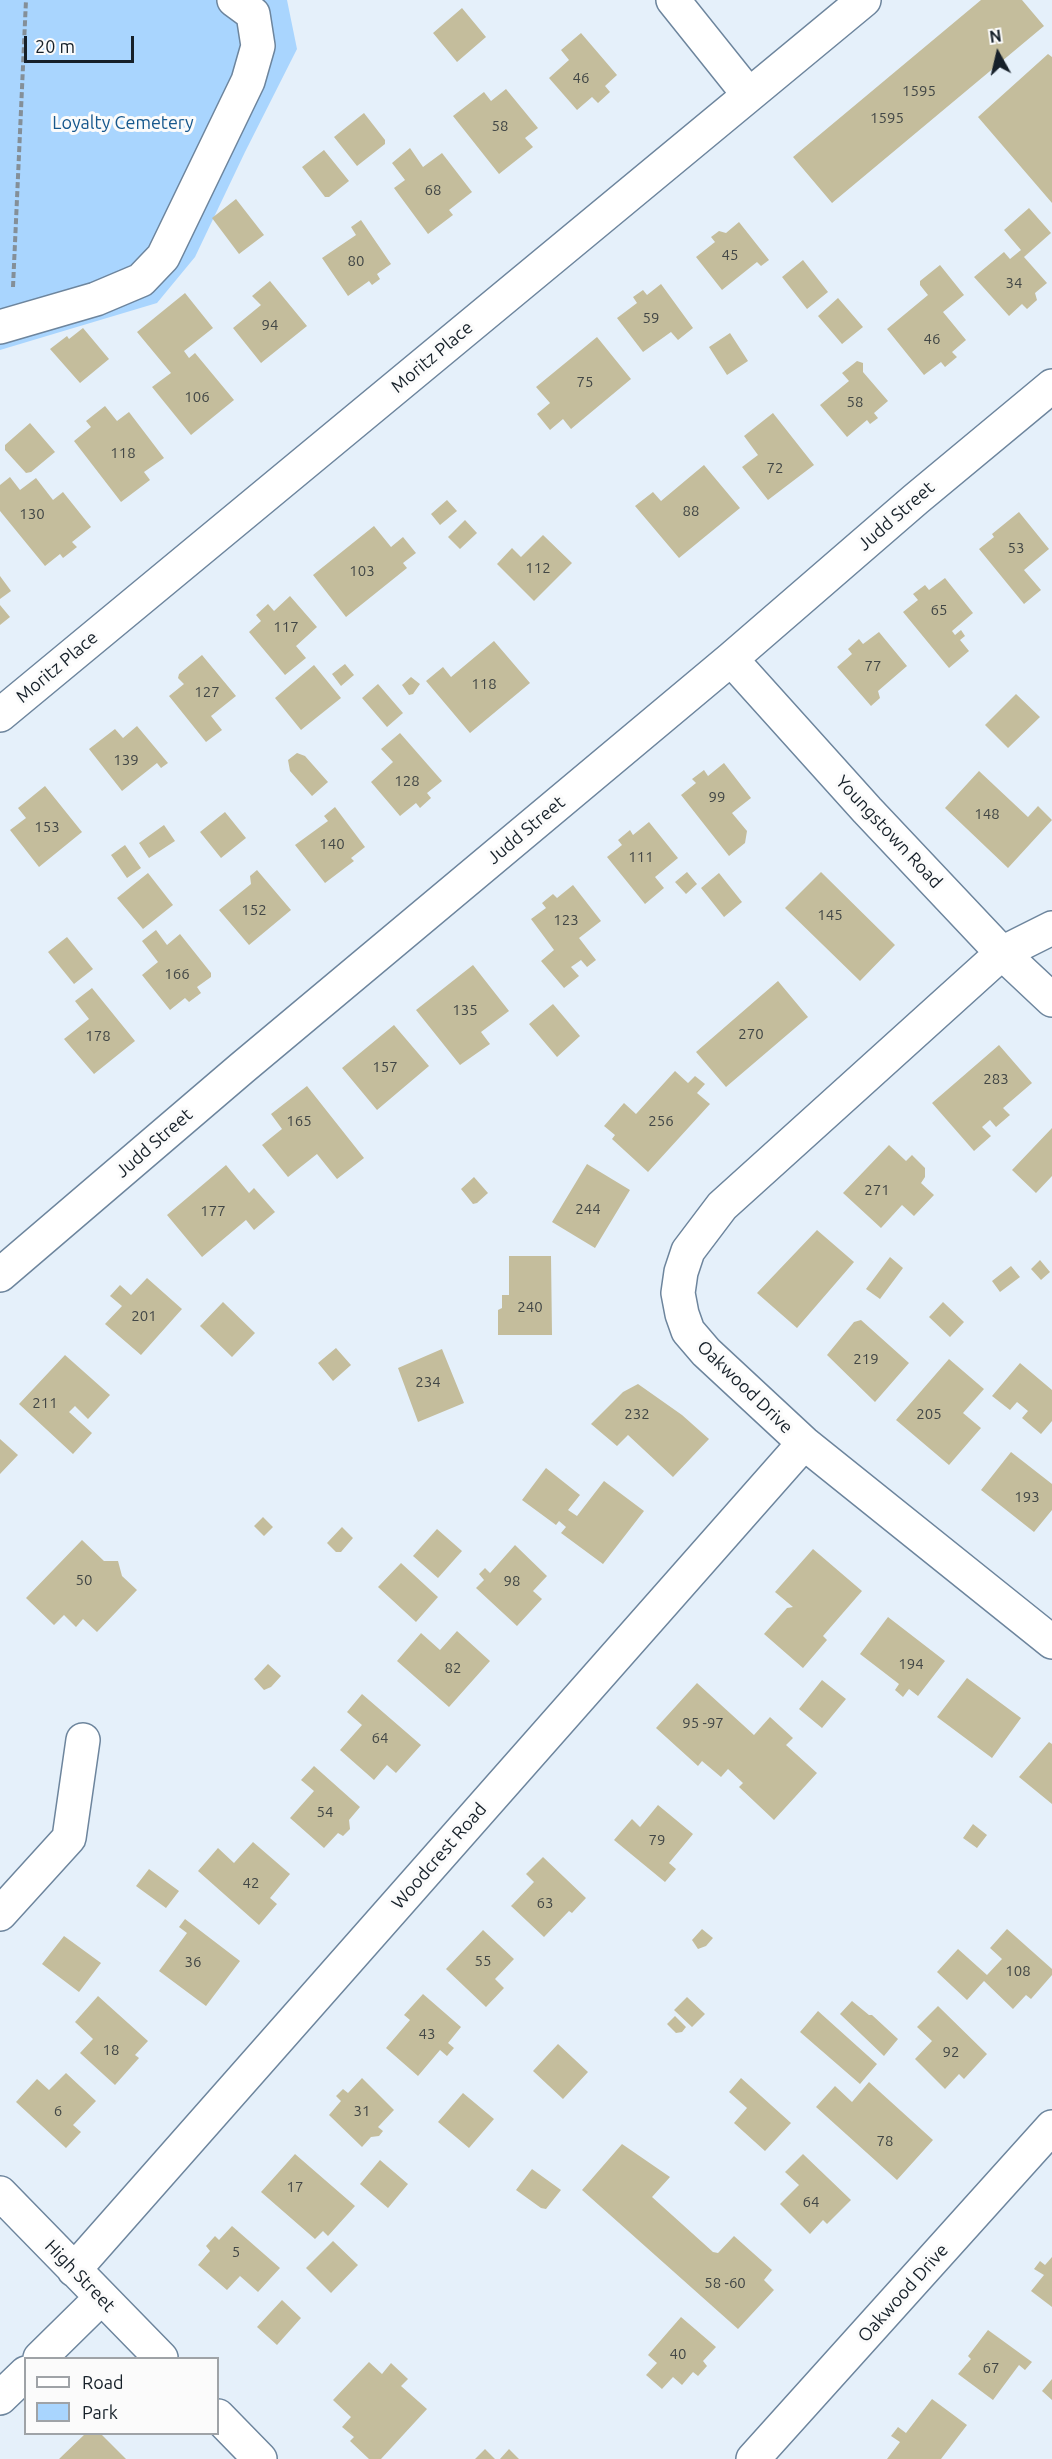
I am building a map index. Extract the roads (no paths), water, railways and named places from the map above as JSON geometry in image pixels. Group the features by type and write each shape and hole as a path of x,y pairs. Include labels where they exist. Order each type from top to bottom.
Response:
{"street":[{"path":"6,326 96,298 141,280 163,257 248,81 258,46 253,15 234,0"},
{"path":"673,0 749,95"},
{"name":"Moritz Place","path":"0,715 864,0"},
{"name":"Judd Street","path":"0,1275 242,1068 731,659 916,499 1052,386"},
{"name":"Youngstown Road","path":"731,659 867,810 1002,954 1052,1000"},
{"name":"Oakwood Drive","path":"1052,928 1002,954 722,1206 688,1251 681,1272 678,1293 688,1331 706,1352 804,1443 1052,1642"},
{"name":"Woodcrest Road","path":"74,2270 804,1443"},
{"path":"0,1914 69,1838 83,1740"},
{"name":"Oakwood Drive","path":"753,2459 1052,2127"},
{"name":"High Street","path":"0,2193 160,2357"},
{"path":"41,2357 101,2298"},
{"path":"0,2398 24,2375"},
{"path":"219,2417 260,2459"}],"park label":[{"name":"Loyalty Cemetery","path":"123,123"}]}
